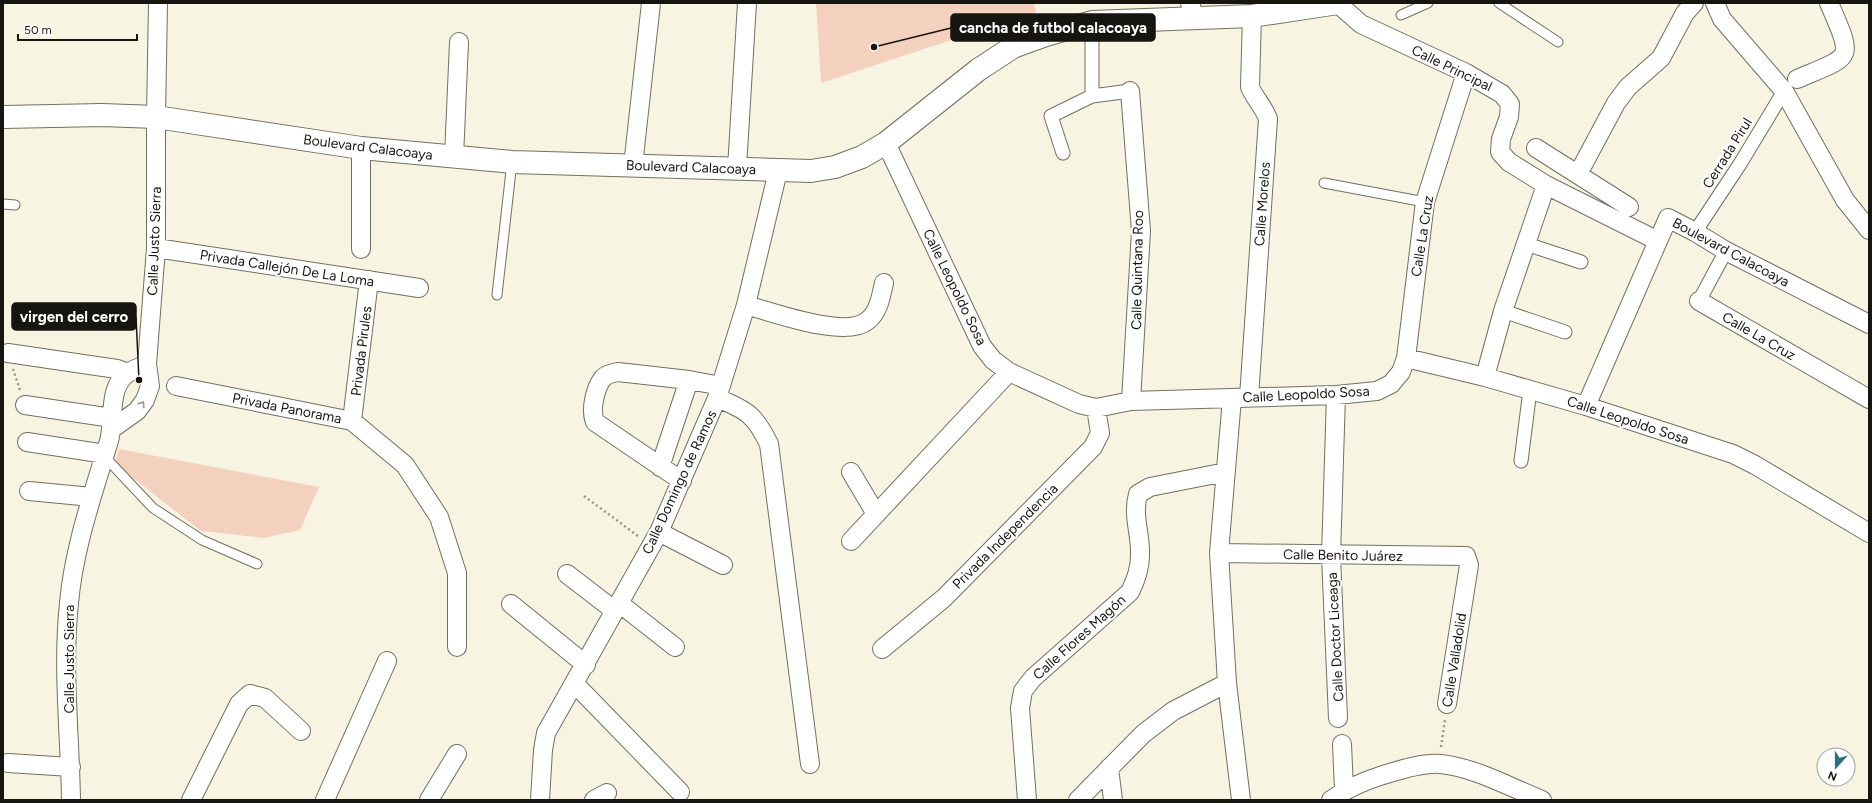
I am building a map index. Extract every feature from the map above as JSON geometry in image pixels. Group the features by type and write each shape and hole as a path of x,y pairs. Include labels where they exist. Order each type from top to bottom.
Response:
{"street":[{"name":"Calle Justo Sierra","path":"112,423 137,411 145,400 150,386 147,364 156,248 158,3"},
{"path":"633,166 651,3"},
{"path":"737,168 747,3"},
{"name":"Boulevard Calacoaya","path":"3,117 102,115 156,117 360,148 512,162 811,171 835,167 862,157 886,143 978,70 1013,47 1046,35 1092,22 1192,10 1252,16 1338,3"},
{"name":"Calle Principal","path":"1338,3 1361,24 1466,72 1502,94 1510,104 1509,117 1501,139 1500,152 1509,162 1546,185 1658,241"},
{"path":"1578,174 1616,103 1628,87 1660,58 1685,13 1694,3"},
{"path":"1715,3 1722,19 1790,85 1845,200 1869,230"},
{"path":"1790,85 1836,62 1845,53 1845,41 1829,3"},
{"name":"Calle Morelos","path":"1242,800 1227,683 1219,553 1226,472 1241,398 1268,119 1265,109 1254,98 1250,87 1252,16"},
{"path":"1092,22 1092,96"},
{"path":"454,157 459,42"},
{"name":"Calle La Cruz","path":"1406,358 1425,202 1466,72"},
{"name":"Cerrada Pirul","path":"1696,232 1790,85"},
{"path":"1063,153 1051,116 1092,96 1130,91"},
{"name":"Calle Quintana Roo","path":"1130,91 1141,231 1131,401"},
{"name":"Calle Leopoldo Sosa","path":"886,143 982,346 993,360 1009,372 1079,404 1096,408 1131,401 1336,395 1378,391 1392,384 1401,372 1406,358 1485,377 1586,406 1732,454 1755,465 1869,533"},
{"path":"360,148 361,249"},
{"path":"1536,148 1629,207"},
{"name":"Calle Domingo de Ramos","path":"540,800 543,750 546,733 586,665 655,539 682,482 719,392 746,305 778,171"},
{"path":"1485,377 1503,311 1546,185"},
{"name":"Boulevard Calacoaya","path":"1586,406 1668,218 1696,232 1726,251 1869,324"},
{"path":"1526,244 1581,262"},
{"name":"Privada Callejón De La Loma","path":"156,248 419,288"},
{"name":"Calle La Cruz","path":"1726,251 1699,301 1869,399"},
{"name":"Privada Pirules","path":"352,421 369,280"},
{"path":"746,305 825,326 848,328 867,321 879,305 884,283"},
{"path":"1503,311 1565,332"},
{"path":"8,353 117,369 128,373"},
{"name":"Calle Justo Sierra","path":"71,800 66,656 69,602 75,564 112,423 113,402 118,382 128,373 147,364"},
{"path":"682,482 595,422 592,415 600,384 610,373 618,372 689,380 719,392 742,408 760,424 769,444 810,764"},
{"path":"851,541 1009,372"},
{"path":"660,467 689,380"},
{"name":"Privada Panorama","path":"176,386 352,421 405,465 439,517 457,573 457,647"},
{"path":"1521,461 1530,390"},
{"name":"Calle Doctor Liceaga","path":"1336,395 1331,556 1338,718"},
{"path":"24,405 112,423"},
{"name":"Privada Independencia","path":"882,650 944,598 1093,447 1100,433 1096,408"},
{"path":"27,442 99,452 104,456"},
{"path":"851,472 876,514"},
{"name":"Calle Flores Magón","path":"1027,800 1020,708 1023,690 1033,678 1130,592 1138,575 1140,555 1135,508 1138,494 1150,487 1226,472"},
{"path":"29,492 92,497"},
{"path":"655,539 723,565"},
{"name":"Calle Benito Juárez","path":"1219,553 1331,556 1466,556"},
{"name":"Calle Valladolid","path":"1447,704 1469,565 1466,556"},
{"path":"567,574 675,647"},
{"path":"511,604 586,665"},
{"path":"325,800 387,661"},
{"path":"1078,800 1143,734 1173,711 1227,683"},
{"path":"574,684 680,792"},
{"path":"190,800 239,704 250,694 265,698 301,731"},
{"path":"1342,744 1337,795 1404,768 1439,764 1469,770 1542,800"},
{"path":"429,800 457,754"},
{"path":"8,763 71,767"},
{"path":"1109,768 1113,800"}],"lane":[{"path":"1400,15 1428,3"},
{"path":"1500,3 1558,42"},
{"path":"497,295 512,162"},
{"path":"1324,183 1425,202"},
{"path":"3,204 15,205"},
{"path":"104,456 153,508 202,540 257,564"}],"path":[{"path":"584,496 655,539"},
{"name":"Calle Valladolid","path":"1439,764 1447,704"}],"shaded area":[{"path":"816,3 1034,3 1036,12 821,83"},
{"path":"119,449 319,487 300,530 264,538 201,531 137,481 114,466"}],"place":[{"name":"cancha de futbol calacoaya","path":"874,47"},
{"name":"virgen del cerro","path":"139,380"}]}
